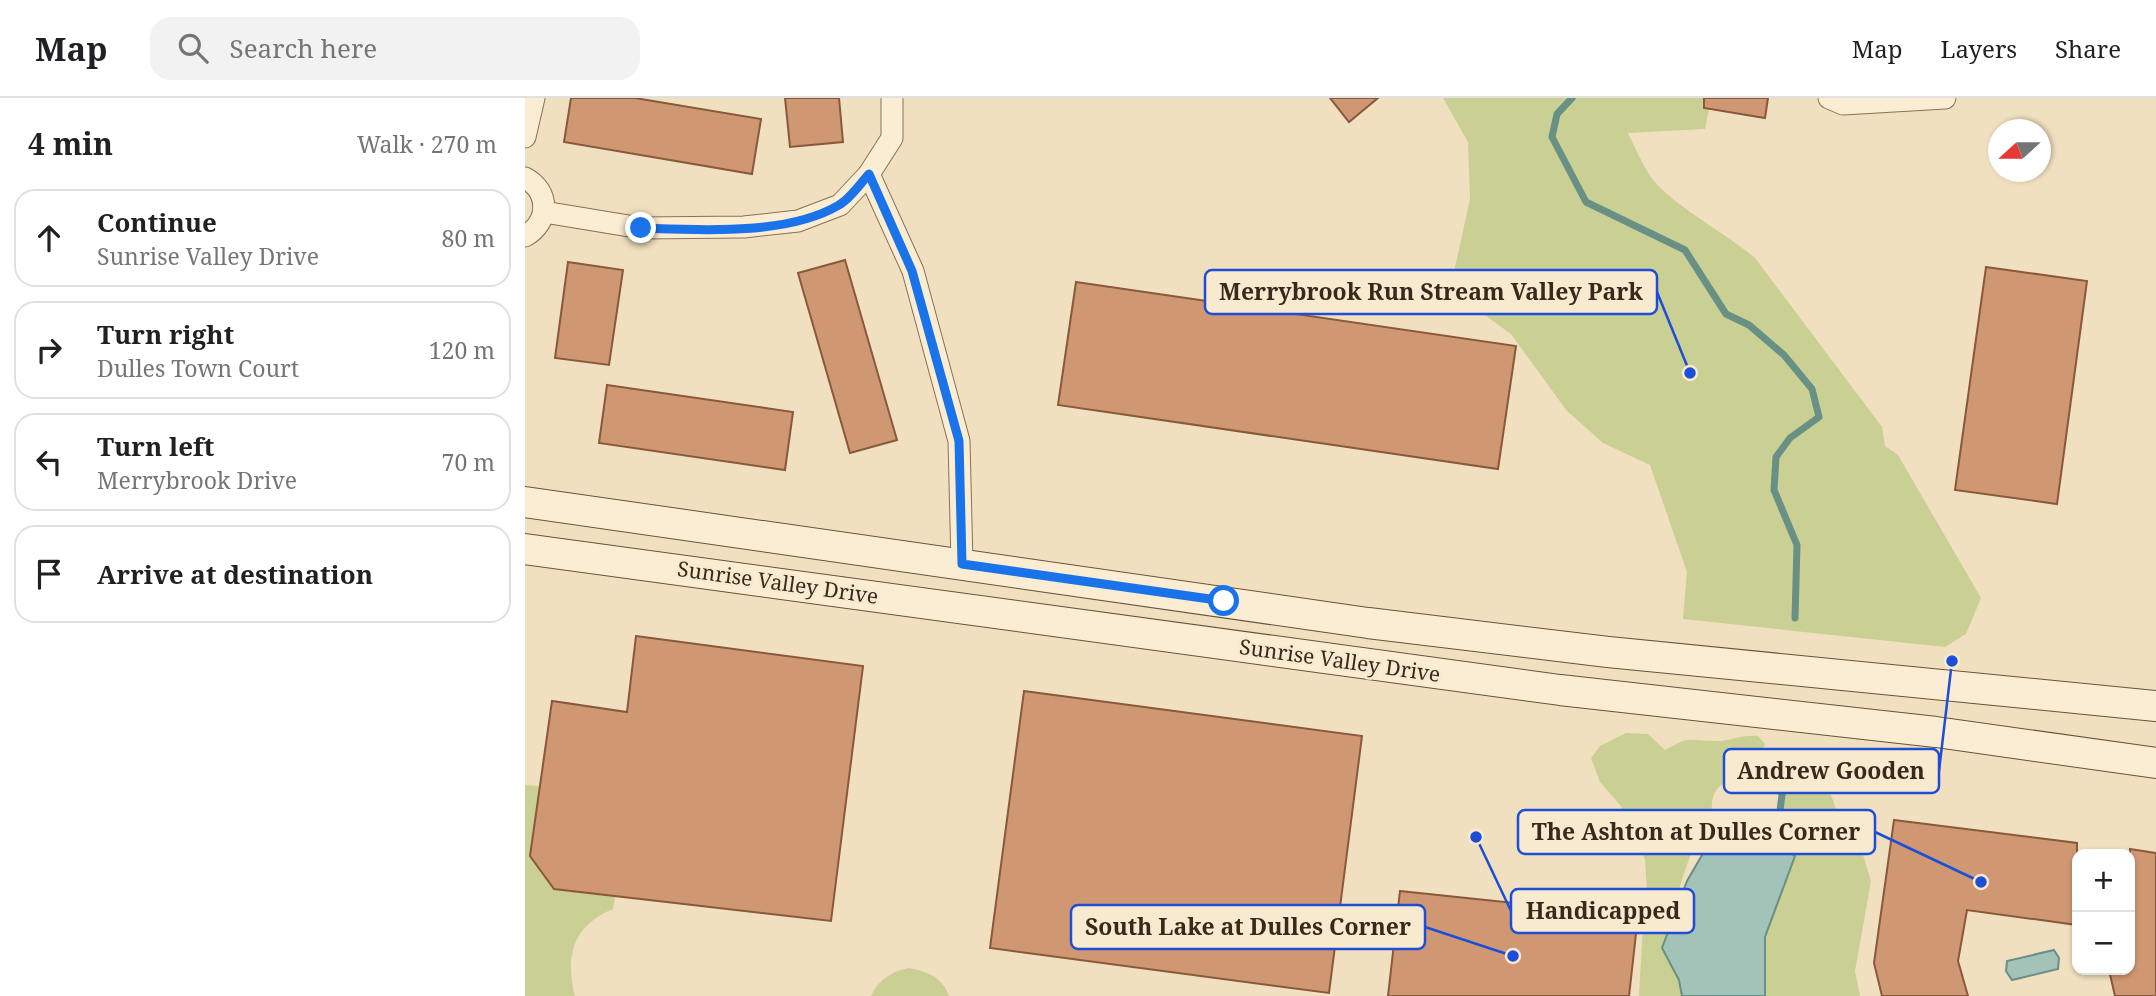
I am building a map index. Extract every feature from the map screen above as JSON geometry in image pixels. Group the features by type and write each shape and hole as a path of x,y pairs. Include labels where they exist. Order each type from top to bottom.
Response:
{"main road":[{"name":"Sunrise Valley Drive","path":"525,502 1368,623 1608,652 2156,706"},
{"name":"Sunrise Valley Drive","path":"525,549 1560,690 1936,732 2156,763"}],"street":[{"path":"525,138 534,98"},
{"path":"544,212 641,228 744,227 798,221 840,205 869,174 893,138 892,98"},
{"path":"1829,98 1843,104 1945,98"},
{"path":"869,174 912,271 959,441 962,564"},
{"path":"525,178 541,193 544,212 535,229 525,236"}],"green space":[{"path":"1443,98 1711,98 1705,129 1628,133 1651,177 1671,198 1755,258 1882,427 1885,446 1898,455 1981,598 1966,634 1945,647 1683,619 1687,572 1650,465 1603,443 1567,411 1511,334 1450,290 1470,199 1468,142"},
{"path":"1626,733 1648,734 1665,750 1689,740 1719,741 1752,736 1758,736 1765,744 1756,758 1718,788 1712,803 1710,830 1694,846 1684,873 1662,948 1679,980 1682,996 1639,996 1643,926 1648,909 1645,859 1621,806 1600,782 1591,758 1600,746"},
{"path":"1786,756 1799,758 1817,770 1829,789 1841,824 1855,829 1871,881 1855,971 1860,996 1765,996 1765,937 1795,856 1776,842"},
{"path":"525,785 540,786 530,856 554,889 615,896 613,909 588,924 575,944 571,968 575,996 525,996"},
{"path":"908,968 933,976 949,996 871,996 886,977"}],"water":[{"path":"1754,827 1795,856 1765,937 1765,996 1682,996 1679,980 1662,948 1687,881 1709,843"},
{"path":"2054,950 2059,958 2058,969 2012,980 2006,971 2007,961"}],"building":[{"path":"571,98 635,98 761,119 752,174 564,142"},
{"path":"785,98 839,98 843,142 790,147"},
{"path":"1330,98 1378,98 1349,122"},
{"path":"1704,98 1768,98 1765,118 1704,108"},
{"path":"845,260 897,440 850,453 798,273"},
{"path":"568,262 623,270 609,365 555,358"},
{"path":"1986,267 2087,281 2057,504 1955,490"},
{"path":"1076,282 1516,346 1498,469 1058,405"},
{"path":"607,385 793,412 785,470 599,443"},
{"path":"636,636 863,666 831,921 554,889 530,856 552,701 627,712"},
{"path":"1024,691 1362,736 1329,993 990,948"},
{"path":"1894,820 2077,843 2077,849 2072,849 2072,924 1967,910 1958,961 1968,996 1882,996 1874,963"},
{"path":"2135,850 2156,853 2156,996 2115,996 2110,975 2135,975"},
{"path":"1400,891 1638,916 1629,996 1388,996"}],"waterway":[{"path":"1572,98 1557,114 1552,137 1586,202 1685,250 1726,314 1749,325 1784,355 1812,389 1819,417 1790,438 1776,457 1774,490 1797,545 1795,618"},
{"path":"1776,842 1786,763"}],"place":[{"name":"Merrybrook Run Stream Valley Park","path":"1690,373"},
{"name":"Andrew Gooden","path":"1952,661"},
{"name":"Handicapped","path":"1476,837"},
{"name":"The Ashton at Dulles Corner","path":"1981,882"},
{"name":"South Lake at Dulles Corner","path":"1513,956"}],"route":[{"path":"641,228 744,227 798,221 840,205 869,174 900,238 912,271 959,441 962,564 1084,584 1224,601"}]}
